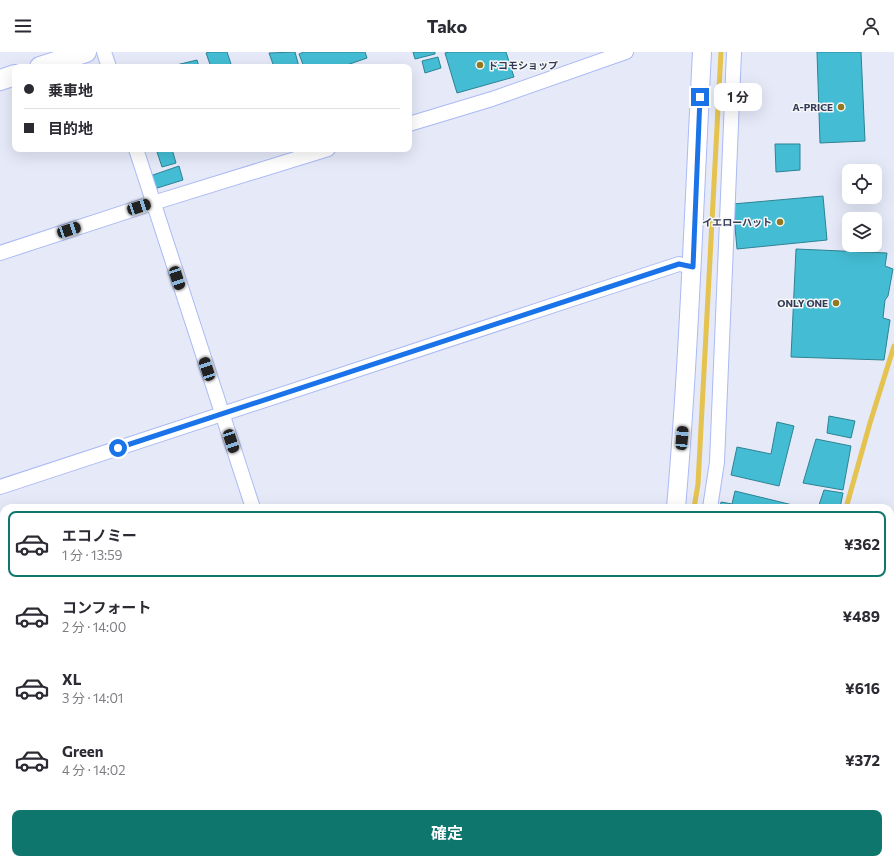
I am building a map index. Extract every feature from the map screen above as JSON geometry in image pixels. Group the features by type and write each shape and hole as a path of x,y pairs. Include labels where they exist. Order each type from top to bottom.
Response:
{"main road":[{"path":"49,64 86,52"},
{"path":"0,80 12,76"}],"street":[{"path":"104,52 108,64"},
{"path":"412,123 492,99 626,52"},
{"path":"676,504 686,395 702,52"},
{"path":"711,504 717,462 734,52"},
{"path":"137,152 252,504"},
{"path":"0,253 153,203 318,152"},
{"path":"0,487 679,264 693,267"}],"building":[{"path":"227,52 231,64 210,64 206,53"},
{"path":"295,52 298,64 273,64 269,53"},
{"path":"304,52 365,52 367,58 350,64 303,64 299,54"},
{"path":"413,52 435,52 435,54 415,59"},
{"name":"ドコモショップ","path":"506,52 514,77 457,93 445,53"},
{"name":"A-PRICE","path":"817,52 861,52 865,141 820,143"},
{"path":"438,57 441,68 425,73 422,61"},
{"path":"197,60 198,64 180,64"},
{"path":"775,144 800,144 800,170 776,172"},
{"path":"157,152 173,152 176,163 162,167"},
{"path":"179,166 183,180 154,189 150,176"},
{"name":"イエローハット","path":"823,196 827,240 737,249 733,204"},
{"path":"796,249 887,253 885,266 893,269 888,296 885,300 883,318 890,320 884,360 791,357"},
{"path":"829,416 855,421 851,438 827,433"},
{"path":"777,422 794,426 779,486 731,475 737,447 771,454"},
{"path":"816,439 851,446 843,490 803,483"},
{"path":"824,490 843,493 841,504 819,504"},
{"path":"735,491 789,504 732,504"},
{"path":"721,502 732,504 721,504"}],"waterway":[{"path":"695,504 698,484 721,52"},
{"path":"847,504 894,346"}],"place":[{"name":"ドコモショップ","path":"480,65"},
{"name":"A-PRICE","path":"841,107"},
{"name":"イエローハット","path":"780,222"},
{"name":"ONLY ONE","path":"836,303"}],"route":[{"path":"118,448 679,264 693,267 700,97"}]}
